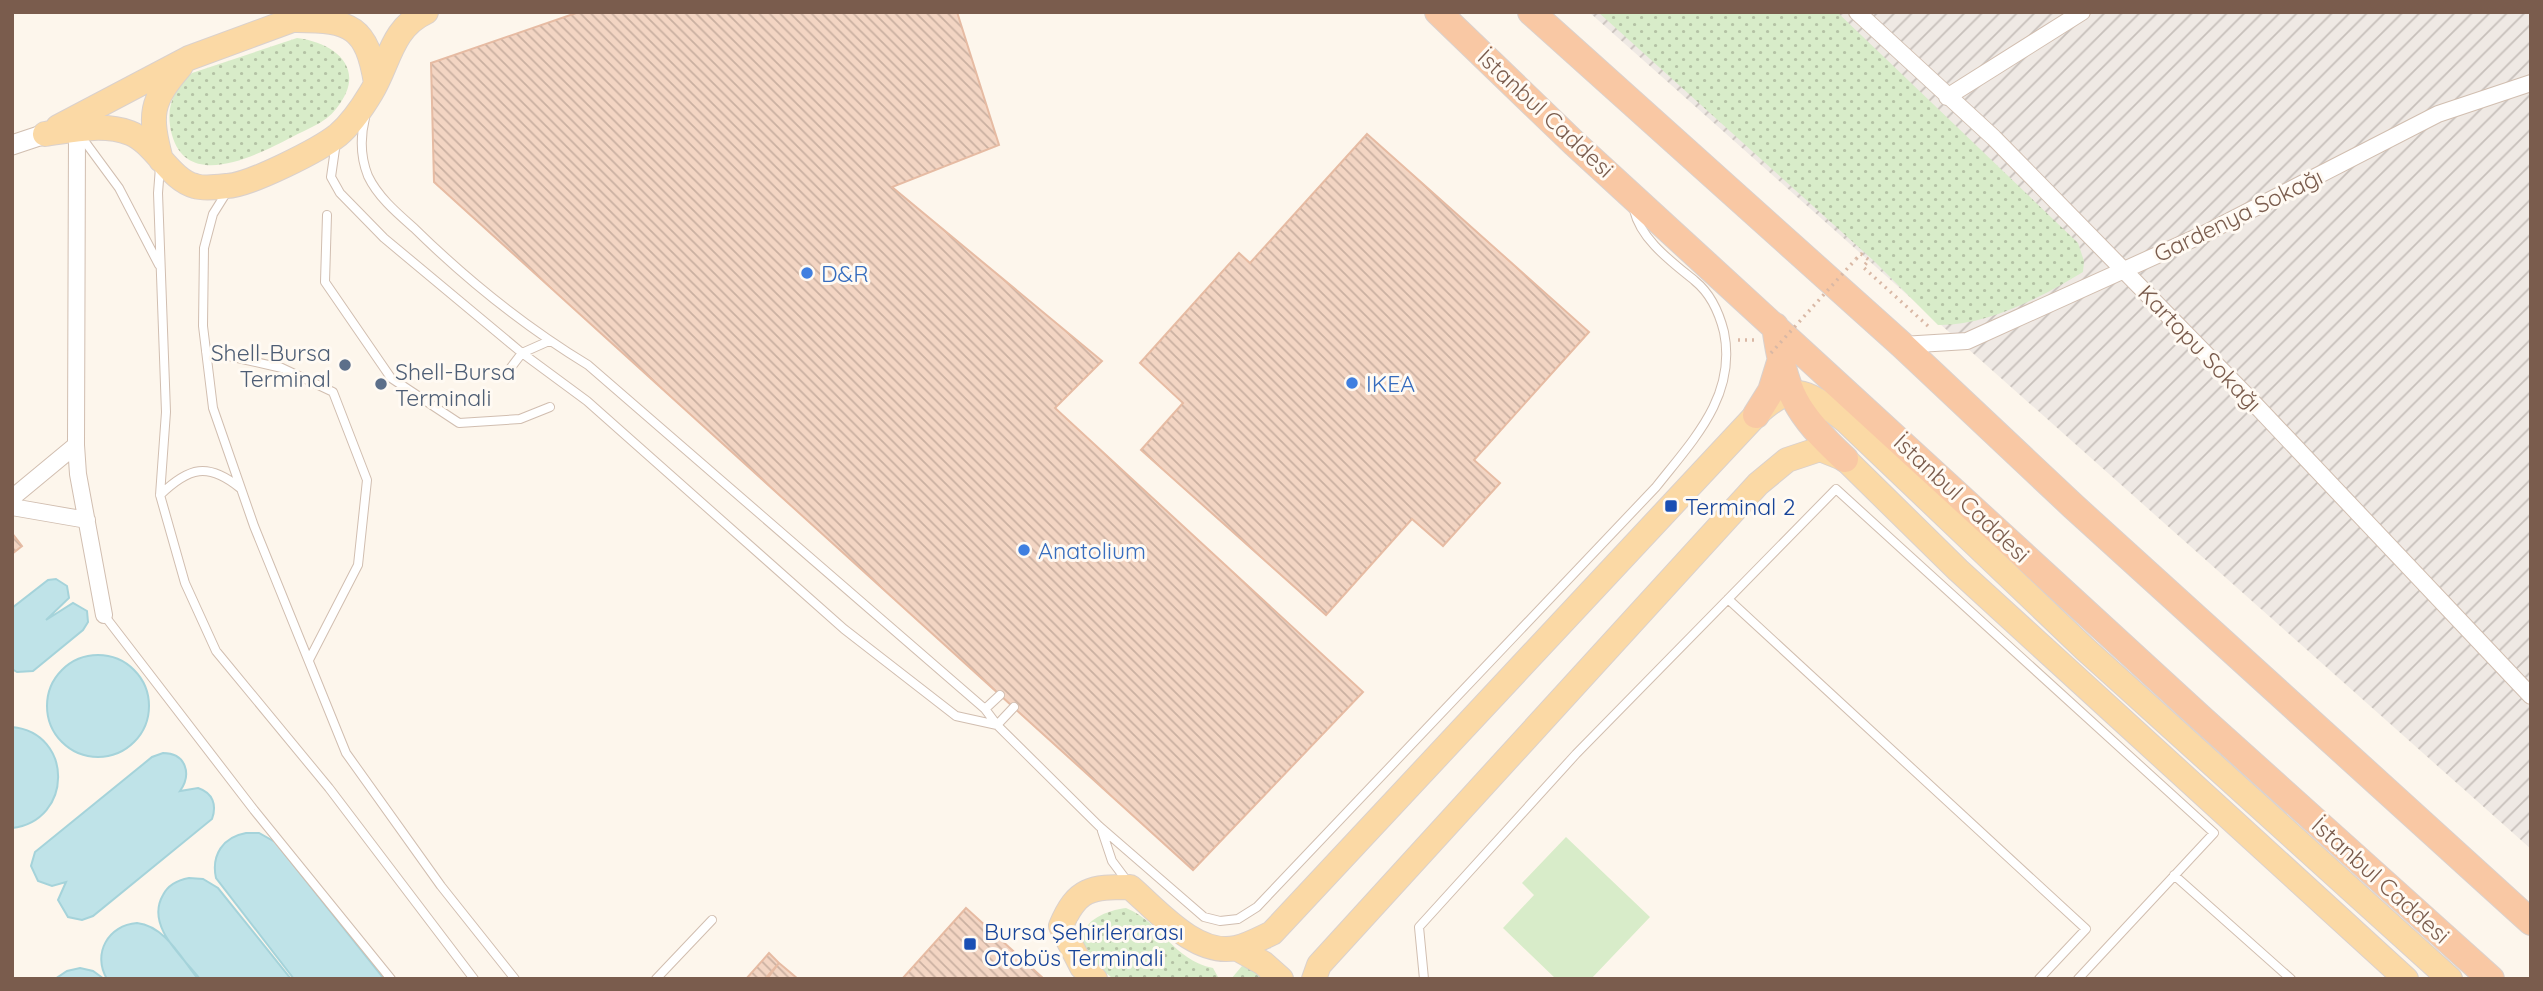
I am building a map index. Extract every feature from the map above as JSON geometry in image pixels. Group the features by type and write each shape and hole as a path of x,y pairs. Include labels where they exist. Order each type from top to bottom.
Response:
{"highway":[{"name":"İstanbul Caddesi","path":"1438,12 1629,192 1765,333 2201,718 2491,979"},
{"path":"1531,12 1902,345 2073,506 2531,922"},
{"path":"1549,12 1589,65"},
{"path":"1765,333 1790,392 1809,423 1845,459"},
{"path":"1756,415 1771,391 1776,358"}],"main road":[{"path":"45,134 104,127 130,133 144,141 161,161 194,187 231,186 276,170 337,135 374,87 390,46 414,18 426,12"},
{"path":"45,134 188,58 305,16 334,20 355,29 366,43 374,87"},
{"path":"161,161 153,131 155,100 188,58"},
{"path":"1236,948 1272,933 1756,415 1772,400 1790,392 1816,399 1846,421 2085,649 2449,979"},
{"path":"1314,979 1319,965 1758,484 1787,460 1820,449 1845,459 1958,570 2406,979"},
{"path":"1095,979 1082,967 1061,926 1071,903 1087,892 1106,887 1130,887 1181,931 1205,944 1236,948 1281,979"}],"street":[{"name":"Kartopu Sokağı","path":"1857,12 1994,138 2124,270 2531,696"},
{"path":"1947,97 2082,12"},
{"name":"Gardenya Sokağı","path":"1902,345 1967,341 2206,233 2438,114 2531,83"},
{"path":"77,130 76,446 104,615"},
{"path":"12,145 45,134"},
{"path":"12,498 76,446"},
{"path":"12,507 87,520"}],"lane":[{"path":"374,87 360,136 369,177 382,197 458,271 549,341 588,365 985,709 997,725 1099,826 1204,917 1220,921 1238,919 1257,907 1656,487 1707,423 1722,391 1728,365 1721,319 1710,297 1640,229 1629,192"},
{"path":"77,130 119,188 161,269"},
{"path":"337,135 331,177 340,193 384,238 522,353 587,401 864,645 956,716 997,725"},
{"path":"161,161 158,193 166,412 160,495 185,583 216,651 329,789 474,979"},
{"path":"231,186 213,214 204,248 203,326 213,408 240,488 346,753 440,886 515,979"},
{"path":"327,215 325,282 391,378 459,423 520,419 550,407"},
{"path":"506,374 522,353 549,341"},
{"path":"206,351 282,368 333,392 367,480 358,565 309,660"},
{"path":"160,495 178,477 198,471 221,473 240,488"},
{"path":"1424,979 1419,927 1576,754 1836,489 2214,833 2078,979"},
{"path":"1728,599 2086,929 2039,979"},
{"path":"104,615 254,810 391,979"},
{"path":"985,709 1000,695"},
{"path":"997,725 1014,708"},
{"path":"1099,826 1112,861 1130,887"},
{"path":"2174,875 2291,979"},
{"path":"656,979 712,920"}],"path":[{"path":"1776,358 1861,254 1869,261 1863,267 1947,344"},
{"path":"1725,340 1765,333"}],"shaded area":[{"path":"1589,12 2531,12 2531,849"}],"green space":[{"path":"1598,12 1837,12 2078,243 2084,261 2083,272 2032,300 1994,315 1975,321 1938,325 1874,261"},
{"path":"297,38 324,46 344,61 349,82 345,95 332,114 262,152 226,164 193,162 180,152 172,135 170,109 179,87 192,73"},
{"path":"1566,837 1650,917 1591,979 1556,979 1503,928 1534,895 1522,883"},
{"path":"1126,908 1149,923 1188,957 1213,968 1218,977 1113,979 1090,958 1083,935 1086,928 1099,916"},
{"path":"1242,966 1258,971 1266,979 1231,979"}],"water":[{"path":"56,579 67,586 69,598 46,620 73,603 87,611 88,622 83,630 33,671 17,672 12,669 12,608 48,580"},
{"path":"98,655 117,659 134,670 145,687 149,706 145,725 134,742 117,753 98,757 79,753 62,742 51,725 47,706 51,687 62,670 79,659"},
{"path":"12,727 32,733 47,744 55,760 58,777 55,795 46,810 32,822 12,828"},
{"path":"163,753 177,757 185,766 186,778 180,791 198,788 210,796 214,804 212,819 93,916 82,920 68,917 58,900 66,882 52,886 38,881 31,866 35,852 152,757"},
{"path":"246,833 259,833 275,842 384,979 294,979 216,878 215,862 220,848 231,838"},
{"path":"189,878 203,879 218,888 291,979 200,979 168,940 159,918 159,907 165,891"},
{"path":"137,923 147,925 164,936 198,979 107,979 101,960 106,942 118,929"},
{"path":"80,968 93,971 104,979 55,979 67,971"}],"building":[{"name":"Anatolium","path":"579,12 957,12 999,145 892,187 1102,361 1055,408 1363,692 1193,870 434,182 431,63"},
{"name":"IKEA","path":"1367,134 1589,332 1474,460 1500,483 1443,546 1412,519 1326,615 1141,450 1183,403 1140,363 1239,253 1250,263"},
{"path":"12,533 22,546 12,554"},
{"name":"Bursa Şehirlerarası Otobüs Terminali","path":"966,908 1044,979 902,979"},
{"path":"769,953 779,963 765,979 746,979"},
{"path":"779,963 798,979 767,979"}],"place":[{"name":"D&R","path":"807,273"},
{"name":"Shell-Bursa Terminal","path":"345,365"},
{"name":"IKEA","path":"1352,383"},
{"name":"Shell-Bursa Terminali","path":"381,384"},
{"name":"Terminal 2","path":"1671,506"},
{"name":"Anatolium","path":"1024,550"},
{"name":"Bursa Şehirlerarası Otobüs Terminali","path":"970,944"}]}
